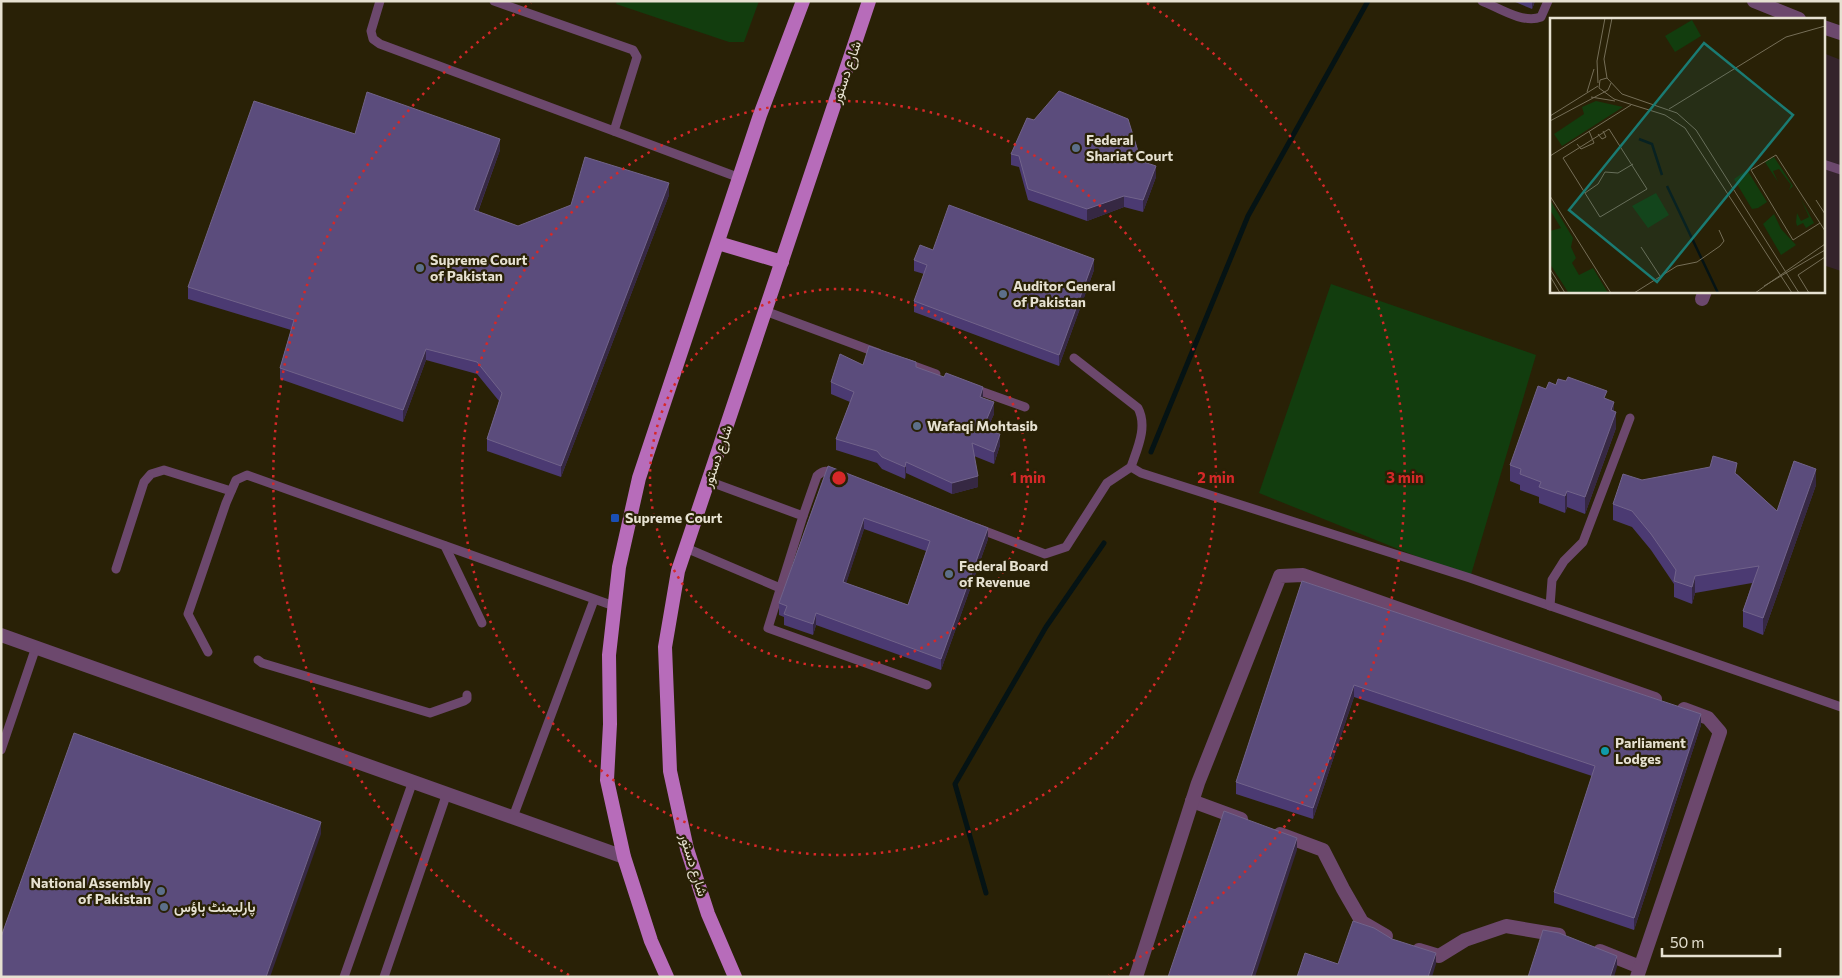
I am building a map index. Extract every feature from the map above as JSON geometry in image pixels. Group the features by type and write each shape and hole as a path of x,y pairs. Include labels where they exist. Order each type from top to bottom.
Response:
{"main road":[{"path":"667,977 651,941 624,857 608,780 610,724 609,655 619,567 639,478 760,115 802,1"},
{"name":"شارع دستور","path":"735,977 708,914 687,849 670,771 665,647 678,571 869,1"},
{"path":"718,243 782,262"}],"street":[{"path":"1754,1 1794,18"},
{"path":"1824,27 1841,33"},
{"path":"1136,977 1192,801 1280,576 1303,575 1708,718 1720,732 1638,972 1587,946"},
{"path":"1,635 413,780 624,857"},
{"path":"1192,801 1323,850 1362,922 1399,943 1439,956 1465,940 1506,926 1570,939"}],"lane":[{"path":"380,1 371,31 373,39 380,44 740,178"},
{"path":"494,1 633,50 637,57 614,131"},
{"path":"1482,1 1524,18 1534,19 1541,17 1548,1"},
{"path":"1824,164 1841,170"},
{"path":"765,311 947,378"},
{"path":"972,526 1045,554 1066,547 1107,483 1130,467 1142,428 1143,416 1138,408 1074,358"},
{"path":"965,385 1025,408"},
{"path":"1550,606 1552,580 1564,561 1583,542 1630,418"},
{"path":"1130,467 1141,474 1470,578 1841,707"},
{"path":"116,569 144,482 152,474 164,470 231,491"},
{"path":"846,477 827,470 817,476 768,628 927,685"},
{"path":"208,652 188,614 231,491 236,480 247,475 614,606"},
{"path":"708,481 804,516"},
{"path":"445,546 482,623"},
{"path":"686,548 780,588"},
{"path":"513,817 594,600"},
{"path":"1,750 36,648"},
{"path":"258,660 262,663 430,713 464,701 467,695"},
{"path":"344,977 413,780"},
{"path":"384,977 447,793"}],"shaded area":[{"path":"1824,53 1841,60 1841,271 1824,265"}],"green space":[{"path":"617,1 759,1 744,42 729,42 616,4"},
{"path":"1331,284 1536,355 1470,578 1259,493"}],"building":[{"name":"Federal Shariat Court","path":"1059,91 1128,119 1141,161 1156,166 1143,200 1124,196 1087,209 1028,189 1019,156 1011,154 1027,118 1034,120"},
{"name":"Supreme Court of Pakistan","path":"367,92 500,139 474,210 518,226 571,205 585,157 669,183 561,466 487,439 502,393 477,362 426,349 403,410 280,368 294,320 188,287 254,101 355,134"},
{"name":"Auditor General of Pakistan","path":"949,205 1094,259 1059,355 914,301 927,265 914,260 920,245 933,250"},
{"name":"Wafaqi Mohtasib","path":"869,346 916,362 916,367 944,377 946,373 983,387 980,397 994,402 983,428 1000,434 994,452 972,443 978,476 952,483 906,462 905,467 882,457 877,451 836,439 854,392 831,382 840,354 863,365"},
{"path":"1568,377 1607,391 1604,398 1614,402 1611,410 1616,412 1585,497 1567,491 1565,496 1539,487 1541,482 1520,474 1521,469 1510,465 1538,386 1546,389 1549,382 1556,385 1558,379 1566,381"},
{"path":"1713,456 1737,463 1735,473 1777,511 1794,461 1816,469 1763,618 1743,611 1759,566 1695,576 1692,587 1674,581 1676,570 1651,534 1632,511 1613,504 1623,474 1642,480 1710,467"},
{"name":"Federal Board of Revenue","path":"828,466 988,528 941,659 816,613 813,624 784,614 787,606 779,603","holes":["864,518 930,541 908,605 843,582"]},
{"name":"Parliament Lodges","path":"1302,581 1701,714 1634,918 1554,892 1595,766 1354,685 1313,808 1236,782"},
{"name":"National Assembly of Pakistan","path":"74,733 321,822 266,977 1,977 1,937"},
{"path":"1224,811 1297,838 1251,977 1168,977"},
{"path":"1353,921 1374,928 1392,939 1436,953 1428,977 1297,977 1305,953 1338,964"},
{"path":"1543,930 1559,933 1617,956 1610,977 1528,977"}],"waterway":[{"path":"1151,452 1248,216 1368,1"},
{"path":"986,893 955,784 1046,627 1104,543"}],"place":[{"name":"Federal Shariat Court","path":"1076,148"},
{"name":"Supreme Court of Pakistan","path":"420,268"},
{"name":"Auditor General of Pakistan","path":"1003,294"},
{"name":"Wafaqi Mohtasib","path":"917,426"},
{"name":"Supreme Court","path":"615,518"},
{"name":"Federal Board of Revenue","path":"949,574"},
{"name":"Parliament Lodges","path":"1605,751"},
{"name":"National Assembly of Pakistan","path":"161,891"},
{"name":"پارلیمنٹ ہاؤس","path":"164,907"}]}
